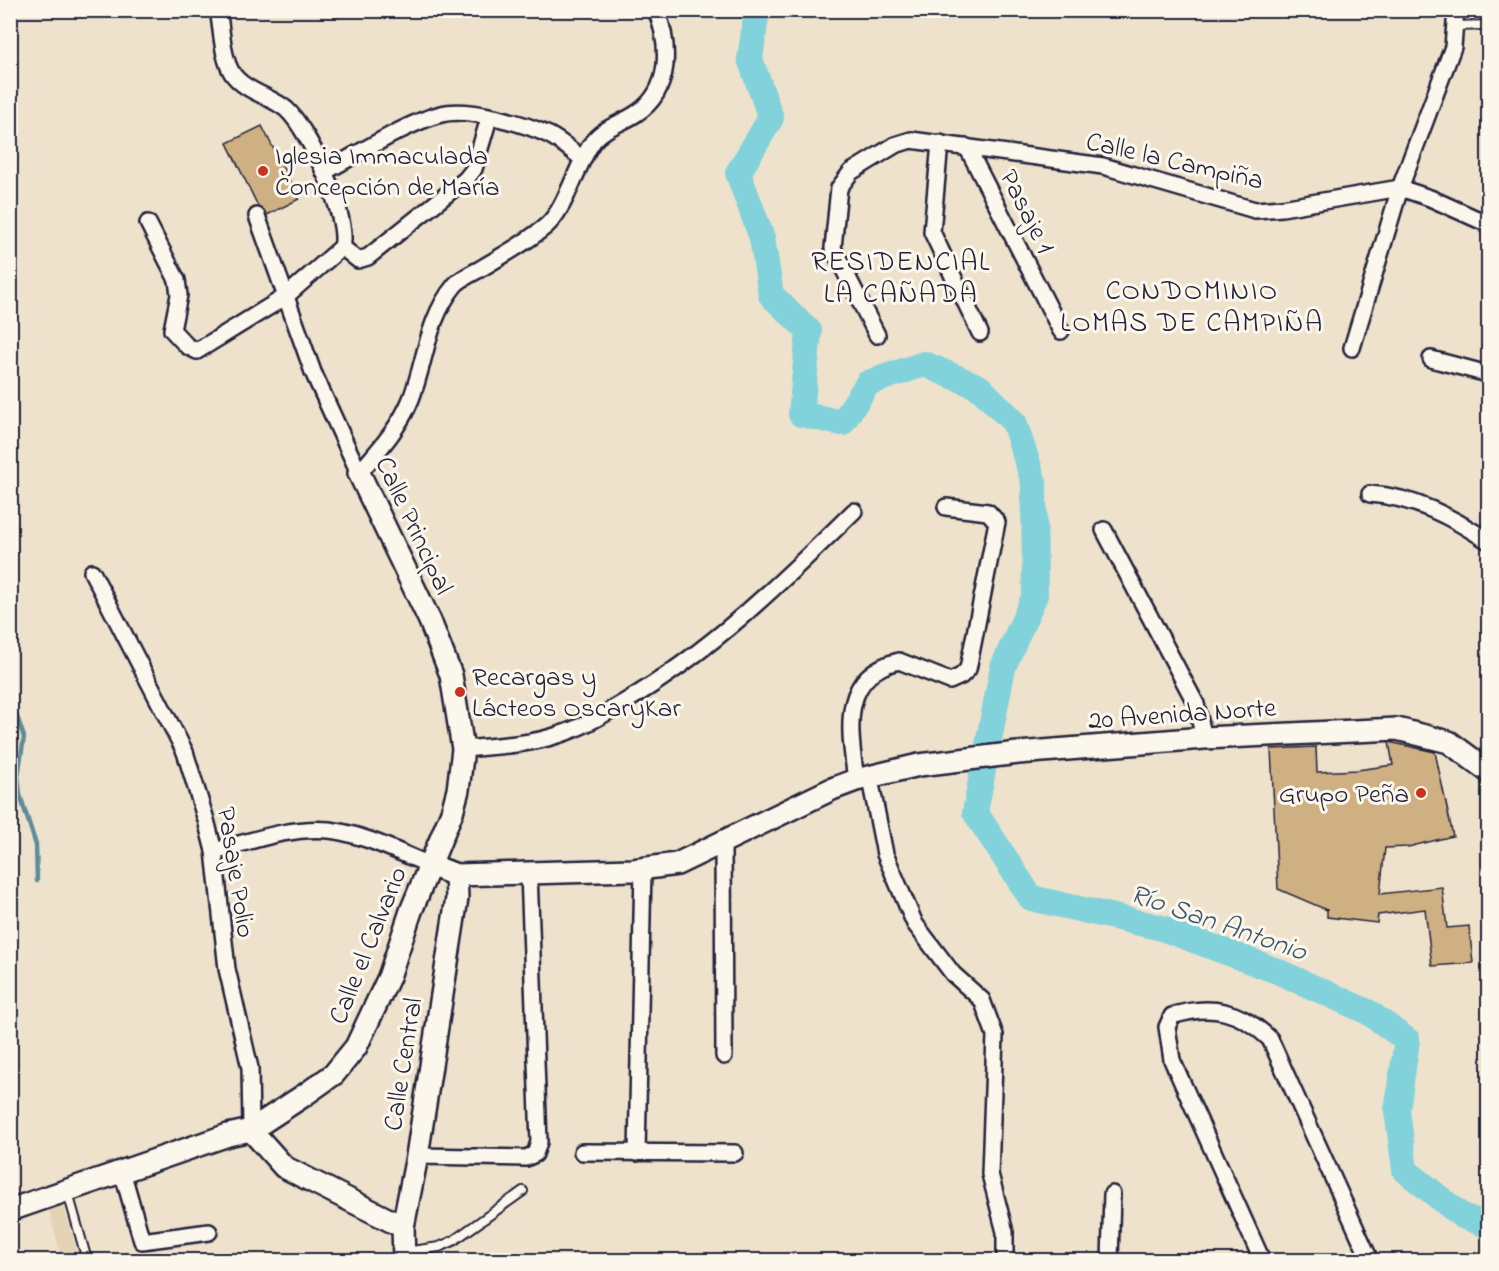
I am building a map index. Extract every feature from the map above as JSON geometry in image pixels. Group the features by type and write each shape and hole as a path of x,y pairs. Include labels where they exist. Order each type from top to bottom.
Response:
{"street":[{"path":"148,223 177,280 179,295 172,330 187,346 197,351 285,297 342,247 344,230 324,172 288,110 242,83 232,73 218,10"},
{"path":"359,473 387,440 411,399 428,334 440,308 456,283 547,226 558,214 593,141 640,112 656,92 664,74 666,40 656,10"},
{"path":"1352,348 1400,188 1449,58 1456,18"},
{"path":"324,172 442,114 477,114 550,135 583,159"},
{"path":"342,247 358,260 368,258 466,179 474,169 489,118"},
{"name":"Calle la Campiña","path":"877,335 836,255 832,241 839,188 851,172 903,142 940,143 1103,166 1254,210 1282,208 1400,188 1430,198 1488,224"},
{"path":"940,143 932,232 980,333"},
{"name":"Pasaje 1","path":"967,147 1061,331"},
{"name":"Calle Principal","path":"257,216 313,372 440,643 451,675 464,749 452,812 430,865"},
{"path":"1431,359 1488,374"},
{"path":"1370,494 1393,496 1432,508 1488,541"},
{"path":"946,507 988,512 997,522 969,669 950,681 899,661 884,666 870,676 858,692 850,712 885,854 915,924 953,974 982,1000 995,1035 990,1174 997,1209 1005,1232 1005,1260"},
{"path":"464,749 558,736 604,714 640,693 667,675 767,596 854,510"},
{"path":"1104,530 1196,704 1204,738"},
{"name":"Pasaje Polio","path":"92,572 185,752 214,851 227,969 250,1068 251,1130"},
{"name":"20 Avenida Norte","path":"866,781 965,760 1018,753 1204,738 1398,729 1449,742 1488,771"},
{"name":"Calle el Calvario","path":"10,1210 251,1130 334,1074 356,1047 389,977 430,865 456,875 643,869 677,864 832,789 866,781"},
{"path":"214,851 303,831 329,830 364,839 430,865"},
{"path":"723,843 724,1056"},
{"path":"637,1154 643,869"},
{"path":"417,1156 526,1158 535,1154 539,1142 529,873"},
{"name":"Calle Central","path":"404,1256 403,1227 417,1156 457,898 456,875"},
{"path":"1262,1260 1172,1060 1167,1028 1172,1016 1186,1011 1234,1013 1253,1023 1270,1039 1370,1260"},
{"path":"251,1130 284,1167 328,1195 403,1227"},
{"path":"582,1152 735,1153"},
{"path":"122,1171 140,1236 144,1242 209,1232"},
{"path":"1110,1260 1112,1194"}],"lane":[{"path":"1456,18 1488,25"},
{"path":"68,1190 87,1260"},
{"path":"404,1256 453,1241 523,1191"}],"shaded area":[{"path":"63,1204 80,1260 62,1260 49,1210"}],"building":[{"name":"Iglesia Immaculada Concepción de María","path":"262,126 299,199 267,215 258,206 227,143"},
{"path":"1389,742 1435,752 1453,836 1408,847 1385,848 1380,894 1442,887 1447,928 1469,926 1473,963 1432,966 1425,909 1378,915 1377,923 1327,917 1327,910 1278,889 1271,749 1316,747 1317,772 1357,770 1393,765"}],"waterway":[{"name":"Río San Antonio","path":"757,10 750,59 771,118 738,173 762,238 771,295 809,331 801,414 842,423 868,383 924,364 979,387 1014,422 1034,482 1035,595 1003,667 975,812 1031,898 1162,928 1277,971 1368,1012 1407,1040 1397,1111 1405,1170 1462,1216 1488,1225"},
{"path":"10,696 24,737 18,776 20,795 36,845 37,881"}],"place":[{"name":"Iglesia Immaculada Concepción de María","path":"263,171"},
{"name":"Recargas y Lácteos OscaryKar","path":"460,692"},
{"name":"Grupo Peña","path":"1421,793"}],"district":[{"name":"RESIDENCIAL LA CAÑADA","path":"901,276"},
{"name":"CONDOMINIO LOMAS DE CAMPIÑA","path":"1192,305"}]}
